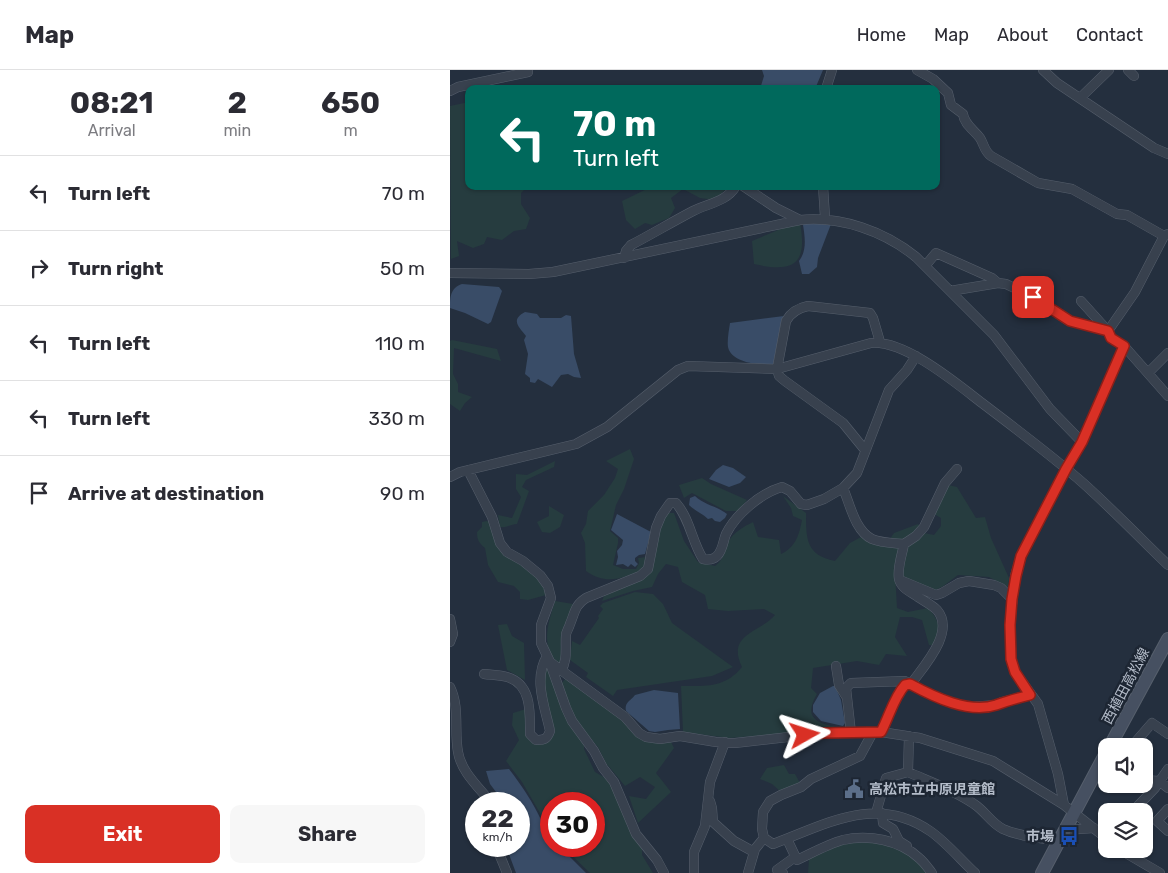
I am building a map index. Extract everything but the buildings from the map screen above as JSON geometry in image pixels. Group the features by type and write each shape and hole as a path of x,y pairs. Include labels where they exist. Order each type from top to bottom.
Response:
{"main road":[{"name":"西植田高松線","path":"1115,738 1168,639"},
{"name":"西植田高松線","path":"1042,873 1063,836 1069,809 1098,766"}],"street":[{"path":"467,85 528,72 528,70"},
{"path":"827,85 832,70"},
{"path":"917,70 934,78 948,93 951,105 963,114 963,120 981,140 986,153 990,156 1038,183 1072,189 1117,214 1127,215 1166,235 1135,292 1108,331"},
{"path":"1043,70 1057,83 1154,148 1168,154"},
{"path":"1080,98 1109,70"},
{"path":"450,91 465,86"},
{"path":"624,258 626,251 631,246 695,210 718,202 728,196 733,190"},
{"path":"749,190 800,220"},
{"path":"823,190 826,216"},
{"path":"450,274 553,272 800,220 818,218 831,220 879,233 905,248 994,335 1050,409 1082,442"},
{"path":"925,266 936,254 992,278 998,283"},
{"path":"950,292 998,283 1006,284 1023,291 1070,321 1108,331"},
{"path":"1082,302 1108,331 1111,338 1124,346 1168,396"},
{"path":"865,450 843,423 785,381 779,376 777,369 786,321 788,316 800,308 808,306 870,312 880,342"},
{"path":"450,477 468,470 576,444 595,436 678,370 688,366 777,369 880,342 898,347 916,356 956,383 1031,440 1084,484 1168,565"},
{"path":"1069,809 1038,704 1015,672 1011,659 1010,625 1012,599 1021,556 1082,442 1124,346"},
{"path":"1148,373 1168,353"},
{"path":"560,670 565,663 566,634 579,603 586,598 640,576 648,569 656,528 661,516 670,503 676,503 682,510 703,559 711,560 717,556 730,528 749,506 771,490 782,487 790,491 801,504 807,506 843,488 858,473 889,390 907,370 916,356"},
{"path":"843,488 856,521 863,533 873,540 904,544 916,536 924,527 945,483 957,469"},
{"path":"468,470 492,517 500,543 507,552 523,561 540,575 548,586 551,598 541,625 541,643 566,708 572,721 594,750 603,768 614,782 636,834 657,860 664,873"},
{"path":"904,544 899,568 899,580 906,589 938,611 942,622 941,638 938,646 910,684 905,685 900,691 877,732 860,756 770,801 763,812 762,829 764,838 773,844 839,819 863,813 879,813 907,819 930,831 975,873"},
{"path":"899,580 936,595 959,583 970,581 994,584 1012,599"},
{"path":"450,619 453,634 450,642"},
{"path":"548,659 560,670 625,717 646,737 660,739 680,736 725,742 768,740 824,733 877,732 929,740 993,761 1069,809 1098,831"},
{"path":"484,674 508,677 523,687 530,708 530,734 536,740 544,740 548,738 550,731 540,686 540,670 548,659"},
{"path":"836,666 839,685 846,696"},
{"path":"851,733 846,688 851,683 905,681 952,703 970,707 996,705 1030,695"},
{"path":"450,687 455,697 458,754 464,769 482,792"},
{"path":"1139,738 1152,723 1168,735 1168,741"},
{"path":"908,772 909,736"},
{"path":"694,873 694,852 704,826 710,782 725,742"},
{"path":"1141,803 1155,788 1168,769"},
{"path":"932,873 920,859 899,841 893,829 883,823 879,813 886,778 908,772 952,791 976,805 987,818 1003,829 1018,834 1063,836 1094,828"},
{"path":"1153,781 1158,781 1168,788"},
{"path":"708,796 712,808 713,822 734,841 754,852"},
{"path":"1168,809 1157,821 1168,832"},
{"path":"787,839 797,860 841,841 862,837 882,840 910,850"},
{"path":"748,873 754,852 764,838"},
{"path":"500,857 507,873"},
{"path":"783,873 778,870 796,857"},
{"path":"1133,858 1156,872"}],"green space":[{"path":"465,103 465,190 524,190 521,193 521,204 530,218 526,229 514,231 502,240 487,237 484,244 473,248 457,241 459,256 451,259 450,106"},
{"path":"645,190 682,190 671,198 675,208 669,218 652,225 645,223 635,229 626,220 622,201"},
{"path":"685,190 725,190 715,200 700,198"},
{"path":"800,223 802,248 795,263 779,267 754,264 752,241 790,225"},
{"path":"450,341 497,349 501,361 454,348 453,374 458,384 458,392 472,397 460,411 450,404"},
{"path":"630,449 634,459 624,489 616,505 610,531 618,538 613,565 623,569 636,569 639,563 638,558 647,557 643,569 636,573 622,578 600,578 586,571 585,543 581,533 586,524 588,511 604,495 615,478 618,469 606,461"},
{"path":"555,461 554,467 526,480 522,487 529,491 517,524 500,527 498,515 512,518 521,497 516,489 516,474 527,475"},
{"path":"702,478 747,500 738,511 726,511 692,493 684,498 679,485"},
{"path":"948,485 957,487 976,518 985,517 991,538 1009,578 1008,587 989,577 958,575 935,590 895,573 897,608 908,612 928,608 938,625 936,645 929,645 922,620 912,617 900,617 895,637 907,656 886,654 879,665 857,661 813,668 811,688 817,694 811,708 811,713 817,721 836,727 807,732 729,738 683,732 681,686 714,684 729,679 736,674 742,667 738,656 738,647 741,641 775,615 764,609 728,611 708,609 705,595 682,582 678,567 666,564 658,574 652,587 602,601 604,596 640,580 651,572 661,525 666,513 674,513 684,541 698,562 715,566 722,558 733,535 753,522 758,537 779,540 781,554 790,548 798,536 802,520 793,516 791,508 783,496 806,513 806,531 813,550 818,555 835,561 850,543 861,537 874,544 885,546 894,533 918,524 924,533 934,535 941,526 941,518 934,514"},
{"path":"549,506 564,515 560,527 550,533 542,532 537,522 549,516"},
{"path":"487,521 491,523 498,544 546,586 546,595 528,600 520,599 520,592 514,586 498,582 488,565 485,548 477,537 477,532 482,527 482,522"},
{"path":"635,592 653,594 663,604 672,623 733,667 712,676 617,690 613,696 586,677 588,673 570,660 572,641 580,645 599,618 598,616 603,609 600,606 603,603"},
{"path":"555,601 573,604 562,633 563,649 561,664 558,664 552,657 547,642 548,626"},
{"path":"507,624 512,636 524,643 525,680 507,670 498,625"},
{"path":"546,663 584,741 584,749 595,772 609,780 623,810 627,826 642,845 642,855 653,873 590,873 573,857 605,857 605,792 540,792 540,813 530,796 530,792 528,792 506,761 519,740 512,725 513,713 526,709 533,742 542,744 549,741 555,732 543,687"},
{"path":"566,678 650,741 671,742 674,748 656,773 671,792 638,823 629,796 646,799 655,787 640,777 625,786 606,763 598,747 575,720 561,684"},
{"path":"784,765 789,774 795,774 800,783 781,792 772,784 760,779 767,768"},
{"path":"867,841 888,846 911,855 928,873 808,873 809,859 842,844"}],"water":[{"path":"762,70 823,70 817,85 761,85 764,76"},
{"path":"805,223 831,224 818,258 817,267 809,274 802,274 799,261 804,248 803,225"},
{"path":"462,284 499,287 502,291 491,322 488,324 450,308 453,291"},
{"path":"525,312 537,314 540,318 571,316 574,354 581,378 568,374 561,375 552,387 538,379 535,383 530,382 530,378 525,374 528,354 524,340 526,336 517,324 520,315"},
{"path":"784,316 774,364 747,362 740,360 730,352 728,335 730,323"},
{"path":"723,465 733,468 746,477 740,483 729,487 709,479"},
{"path":"695,496 727,514 725,518 720,522 712,518 708,519 694,509 689,505 690,498"},
{"path":"617,514 651,532 645,554 635,558 638,564 635,567 631,564 628,567 623,564 616,565 617,551 622,545 623,540 611,530"},
{"path":"835,686 841,700 845,723 843,726 821,721 813,712 813,705 820,693"},
{"path":"654,690 678,693 680,729 649,731 626,711 627,704 635,695"},
{"path":"509,769 525,792 496,792 490,784 486,771"},
{"path":"530,800 540,818 540,857 570,857 586,873 516,873 510,857 530,857"}],"place":[{"name":"高松市立中原児童館","path":"854,789"},
{"name":"市場","path":"1069,836"}],"route":[{"path":"805,735 881,732 892,712 900,691 905,685 910,684 952,703 970,707 996,705 1030,695 1015,672 1011,659 1010,625 1012,599 1021,556 1082,442 1124,346 1111,338 1108,331 1070,321 1033,297"}]}
